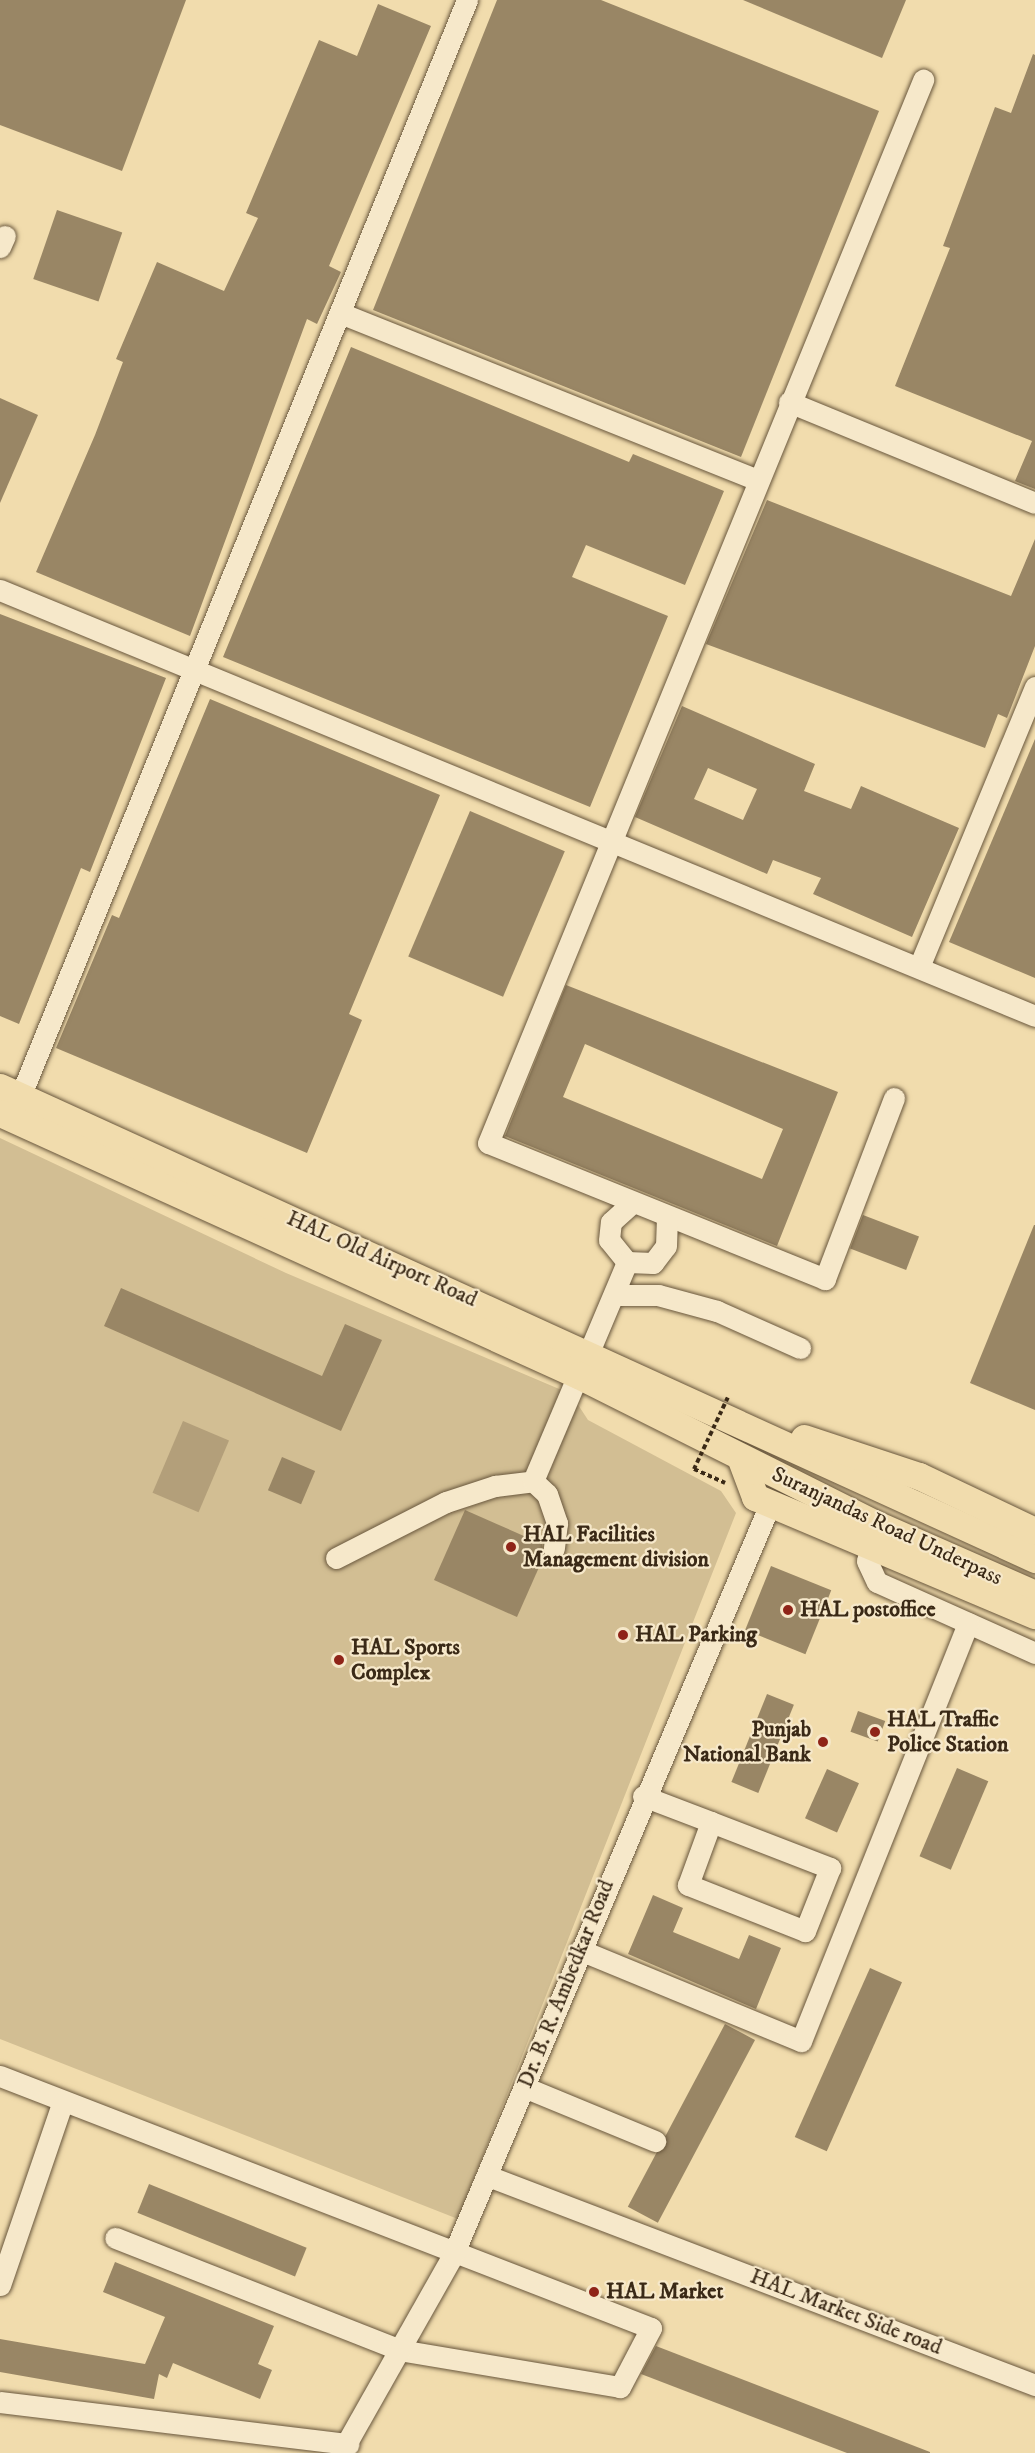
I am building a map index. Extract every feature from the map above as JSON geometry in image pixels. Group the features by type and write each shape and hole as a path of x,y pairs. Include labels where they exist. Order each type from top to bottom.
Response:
{"main road":[{"name":"HAL Old Airport Road","path":"7,1099 583,1364 762,1437"},
{"name":"HAL Old Airport Road","path":"583,1364 740,1457"},
{"path":"762,1437 789,1433 919,1476 1035,1531"},
{"name":"Suranjandas Road Underpass","path":"762,1437 1035,1559"},
{"path":"740,1457 754,1497 1035,1615"},
{"name":"Suranjandas Road Underpass","path":"740,1457 1035,1594"}],"street":[{"path":"7,1099 193,668 467,0"},
{"path":"894,1098 825,1279 630,1205 488,1143 614,840 756,479 923,80"},
{"path":"340,312 756,479"},
{"path":"789,402 1035,503"},
{"path":"0,590 193,668 569,827 614,840 1035,1016"},
{"path":"920,967 1035,687"},
{"path":"630,1205 611,1222 609,1240 627,1262 653,1263 666,1246 668,1218"},
{"path":"533,1481 615,1295 627,1262"},
{"path":"615,1295 658,1295 717,1311 801,1348"},
{"path":"533,1481 547,1494 556,1523 554,1549"},
{"path":"336,1558 446,1502 495,1486 533,1481"},
{"name":"Dr. B. R. Ambedkar Road","path":"344,2448 453,2255 488,2176 643,1796 770,1504"},
{"path":"871,1545 867,1561 877,1582 1035,1653"},
{"path":"580,1950 801,2042 968,1623"},
{"path":"643,1796 711,1822 830,1868 806,1931 688,1885 711,1822"},
{"path":"0,2076 453,2255 651,2328 620,2387 400,2350 115,2238"},
{"path":"524,2087 655,2141"},
{"path":"0,2285 63,2101"},
{"name":"HAL Market Side road","path":"488,2176 1035,2385"},
{"path":"0,2402 344,2448"}],"path":[{"path":"728,1397 694,1470 728,1484"}],"shaded area":[{"name":"HAL Sports Complex","path":"0,1138 286,1273 571,1394 588,1420 721,1491 736,1513 458,2219 0,2039"},
{"path":"183,1421 229,1441 199,1512 153,1493"}],"building":[{"path":"0,0 186,0 122,171 0,125"},
{"path":"497,0 601,0 879,111 741,457 373,310"},
{"path":"743,0 906,0 882,58"},
{"path":"378,4 431,26 329,266 341,272 317,324 307,319 190,636 36,572 95,435 123,362 116,359 157,262 224,291 258,218 246,213 319,40 357,56"},
{"path":"1033,54 1035,55 1035,489 1015,481 1032,441 895,386 950,248 943,246 995,107 1011,113"},
{"path":"57,210 122,232 98,301 33,279"},
{"path":"351,347 629,462 633,454 724,491 685,585 586,545 572,577 668,616 590,807 223,657"},
{"path":"0,398 38,415 0,503"},
{"path":"767,500 1011,596 1035,539 1035,646 1007,718 998,714 985,748 706,644"},
{"path":"0,614 166,678 90,872 81,868 19,1024 0,1016"},
{"path":"210,699 440,795 349,1014 362,1020 307,1153 56,1048 112,915 119,918"},
{"path":"682,706 815,764 804,791 851,809 861,786 959,828 912,937 813,894 821,878 773,860 767,874 635,817","holes":["708,768 757,789 743,820 694,799"]},
{"path":"1035,739 1035,978 949,942"},
{"path":"470,811 565,851 503,997 408,956"},
{"path":"566,985 838,1092 777,1246 505,1136","holes":["585,1044 783,1129 762,1179 563,1097"]},
{"path":"863,1215 919,1237 906,1270 850,1249"},
{"path":"1035,1225 1035,1410 970,1383"},
{"path":"121,1288 322,1376 345,1324 382,1340 341,1431 104,1326"},
{"path":"282,1457 315,1471 301,1504 268,1490"},
{"path":"465,1510 542,1544 544,1556 517,1617 434,1580"},
{"name":"HAL postoffice","path":"771,1566 831,1590 805,1654 745,1630"},
{"path":"767,1694 794,1705 758,1793 731,1782"},
{"path":"858,1711 885,1721 878,1742 850,1732"},
{"path":"957,1768 988,1781 951,1870 919,1856"},
{"path":"827,1769 859,1783 837,1833 805,1818"},
{"path":"653,1895 683,1908 673,1932 739,1959 749,1935 781,1948 756,2009 628,1954"},
{"path":"870,1968 902,1982 827,2151 795,2137"},
{"path":"725,2024 755,2040 658,2223 628,2207"},
{"path":"149,2184 307,2248 295,2276 137,2213"},
{"path":"115,2262 274,2326 258,2364 272,2370 260,2399 173,2363 167,2378 159,2374 154,2399 0,2372 0,2339 145,2364 165,2317 103,2292"},
{"path":"656,2346 930,2453 847,2453 641,2374"}],"place":[{"name":"HAL Facilities Management division","path":"511,1547"},
{"name":"HAL postoffice","path":"788,1610"},
{"name":"HAL Parking","path":"623,1635"},
{"name":"HAL Sports Complex","path":"339,1660"},
{"name":"HAL Traffic Police Station","path":"875,1732"},
{"name":"Punjab National Bank","path":"823,1742"},
{"name":"HAL Market","path":"594,2292"}]}
